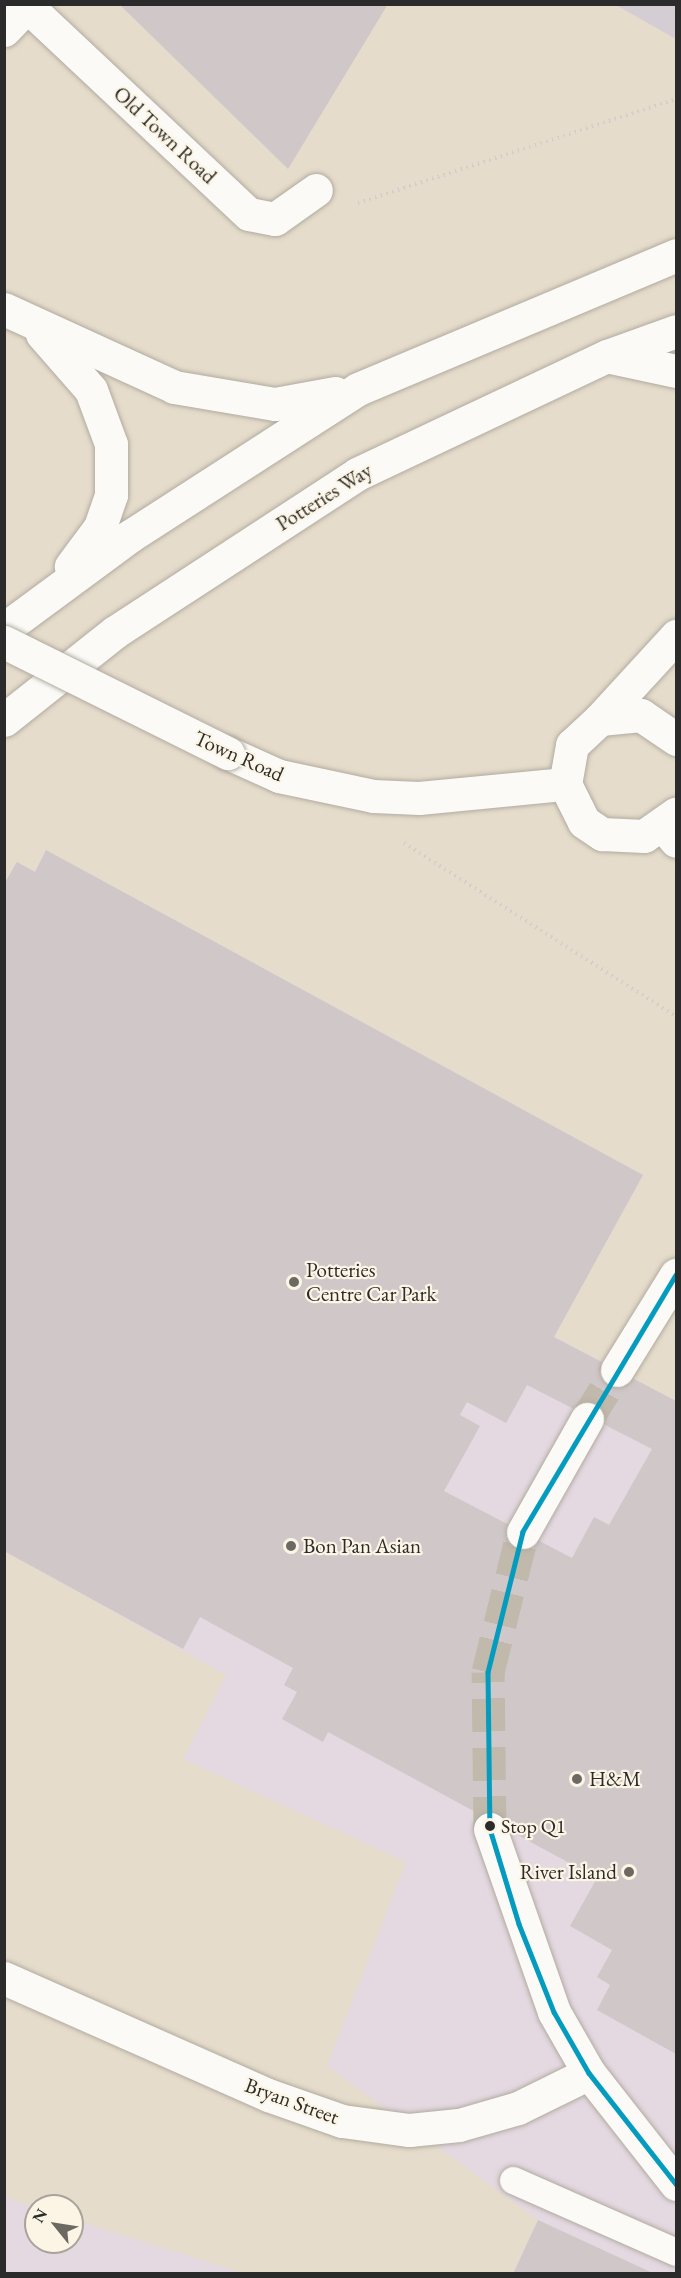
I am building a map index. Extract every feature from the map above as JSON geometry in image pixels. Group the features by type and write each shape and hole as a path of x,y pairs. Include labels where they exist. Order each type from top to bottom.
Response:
{"main road":[{"path":"4,30 26,5"},
{"name":"Old Town Road","path":"26,5 249,214 275,219 309,196"},
{"path":"4,628 34,604 358,389 676,255"},
{"path":"17,315 174,387 225,399 275,404 358,389"},
{"path":"17,315 91,390 104,416 114,467 100,527 81,556 34,604"},
{"name":"Potteries Way","path":"4,720 115,632 357,474 607,356 676,331"},
{"path":"607,356 676,371"},
{"path":"672,827 634,838 602,834 584,822 564,784 572,745 676,636"},
{"name":"Town Road","path":"4,642 279,776 373,796 419,798 564,784"},
{"path":"600,718 641,715 676,739"},
{"path":"617,1370 676,1275"},
{"path":"523,1532 587,1419"},
{"path":"490,1829 554,2013 589,2073 676,2184"},
{"name":"Bryan Street","path":"4,1978 268,2095 342,2121 409,2130 459,2125 518,2108 589,2073"}],"lane":[{"path":"513,2180 676,2252"}],"path":[{"path":"309,196 357,203 676,99"},
{"path":"393,840 416,846 676,1016"}],"shaded area":[{"path":"616,5 676,5 676,39"},
{"path":"46,850 643,1175 554,1336 676,1401 676,2273 513,2273 538,2220 327,2066 406,1862 183,1759 226,1675 5,1551 4,884 17,862 35,871"},
{"path":"5,2197 24,2204 24,2254 84,2254 84,2223 242,2273 5,2273"}],"building":[{"path":"119,4 388,4 288,169"},
{"name":"Potteries Centre Car Park","path":"46,850 643,1175 554,1337 676,1401 676,2054 597,2010 610,1985 597,1977 612,1950 570,1926 597,1878 328,1732 323,1742 282,1719 297,1692 284,1685 293,1668 200,1617 183,1649 4,1551 4,884 17,862 35,872","holes":["527,1385 652,1449 609,1525 594,1517 572,1558 444,1491 480,1426 460,1415 467,1402 506,1423"]},
{"path":"538,2220 655,2274 513,2274"}],"tunnel":[{"path":"587,1419 617,1370"},
{"path":"490,1829 488,1672 523,1532"}],"transit line":[{"path":"676,1275 523,1532 488,1672 490,1829 519,1924 554,2012 589,2073 676,2184"}],"place":[{"name":"Potteries Centre Car Park","path":"294,1282"},
{"name":"Bon Pan Asian","path":"291,1546"},
{"name":"H&M","path":"577,1779"},
{"name":"Stop Q1","path":"490,1826"},
{"name":"River Island","path":"629,1872"}]}
